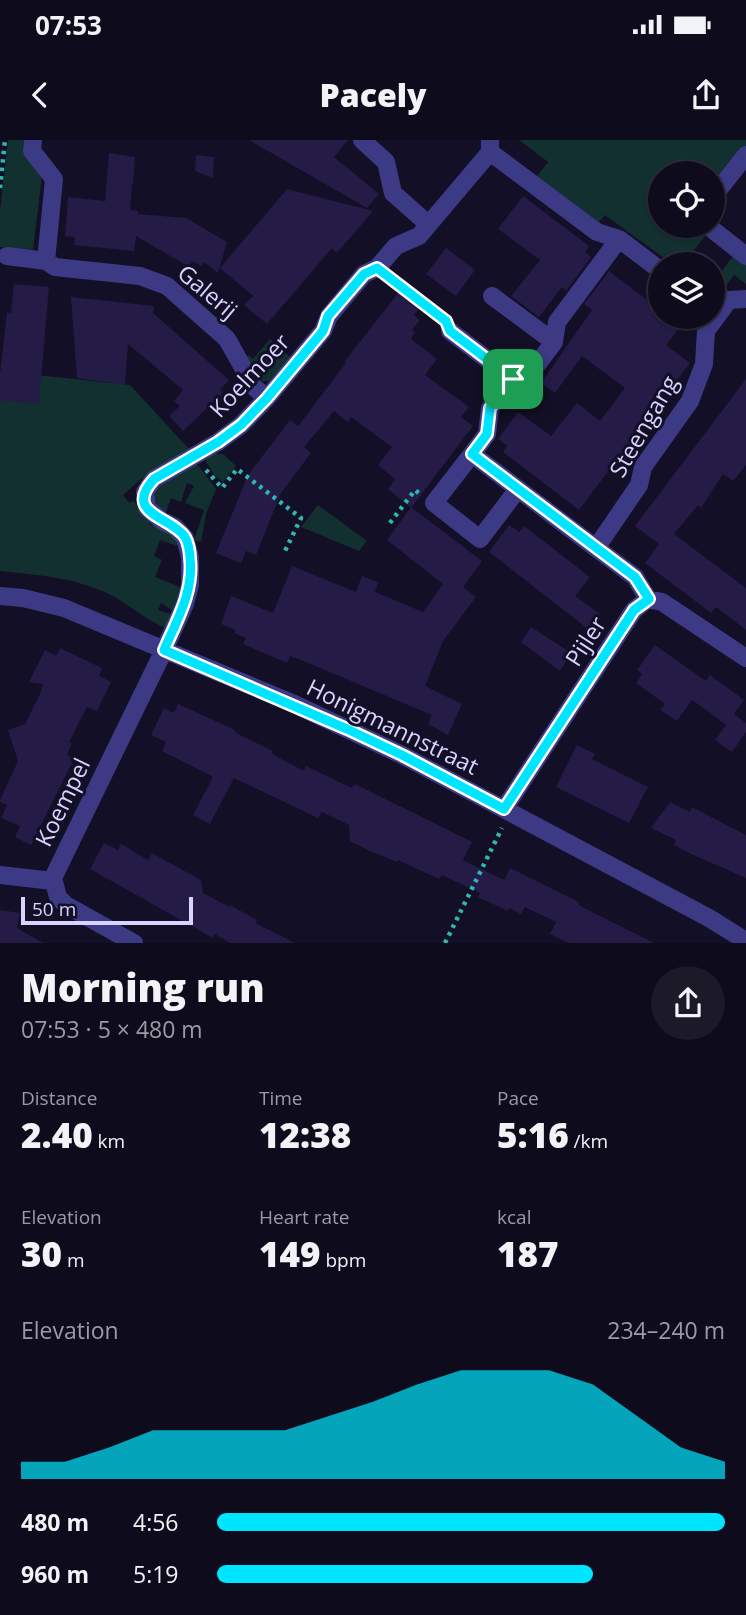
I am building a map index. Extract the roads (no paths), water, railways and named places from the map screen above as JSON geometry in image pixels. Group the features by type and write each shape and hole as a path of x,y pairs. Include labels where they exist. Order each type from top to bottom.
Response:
{"street":[{"path":"33,140 32,151 54,178 46,261"},
{"path":"362,140 386,162 393,193 428,224"},
{"path":"490,146 597,232 619,239 648,261"},
{"name":"Koelmoer","path":"164,650 185,604 190,584 190,557 185,538 175,527 152,514 147,508 144,497 148,486 154,479 230,434 267,398 323,331 328,316 364,274 377,268 396,246 419,236 490,146"},
{"path":"725,182 746,155"},
{"path":"723,238 746,256"},
{"path":"450,331 513,379 527,378 554,342 557,322 619,239"},
{"name":"Galerij","path":"7,256 46,261 55,267 140,276 167,286 227,339 254,387 267,398"},
{"path":"492,296 554,342"},
{"name":"Steengang","path":"725,303 729,300 746,299"},
{"name":"Steengang","path":"596,548 639,485 643,467 690,401 704,365 707,329"},
{"path":"513,379 490,408 487,434 434,503 480,539 518,489"},
{"path":"472,454 635,577 649,599 662,602 746,657"},
{"name":"Honigmannstraat","path":"0,596 23,598 64,608 292,703 377,743 504,809 709,918 746,941"},
{"name":"Pijler","path":"504,809 634,610 649,599"},
{"name":"Koempel","path":"134,943 66,905 58,897 53,881 54,873 164,650"},
{"path":"0,876 53,881"}]}
